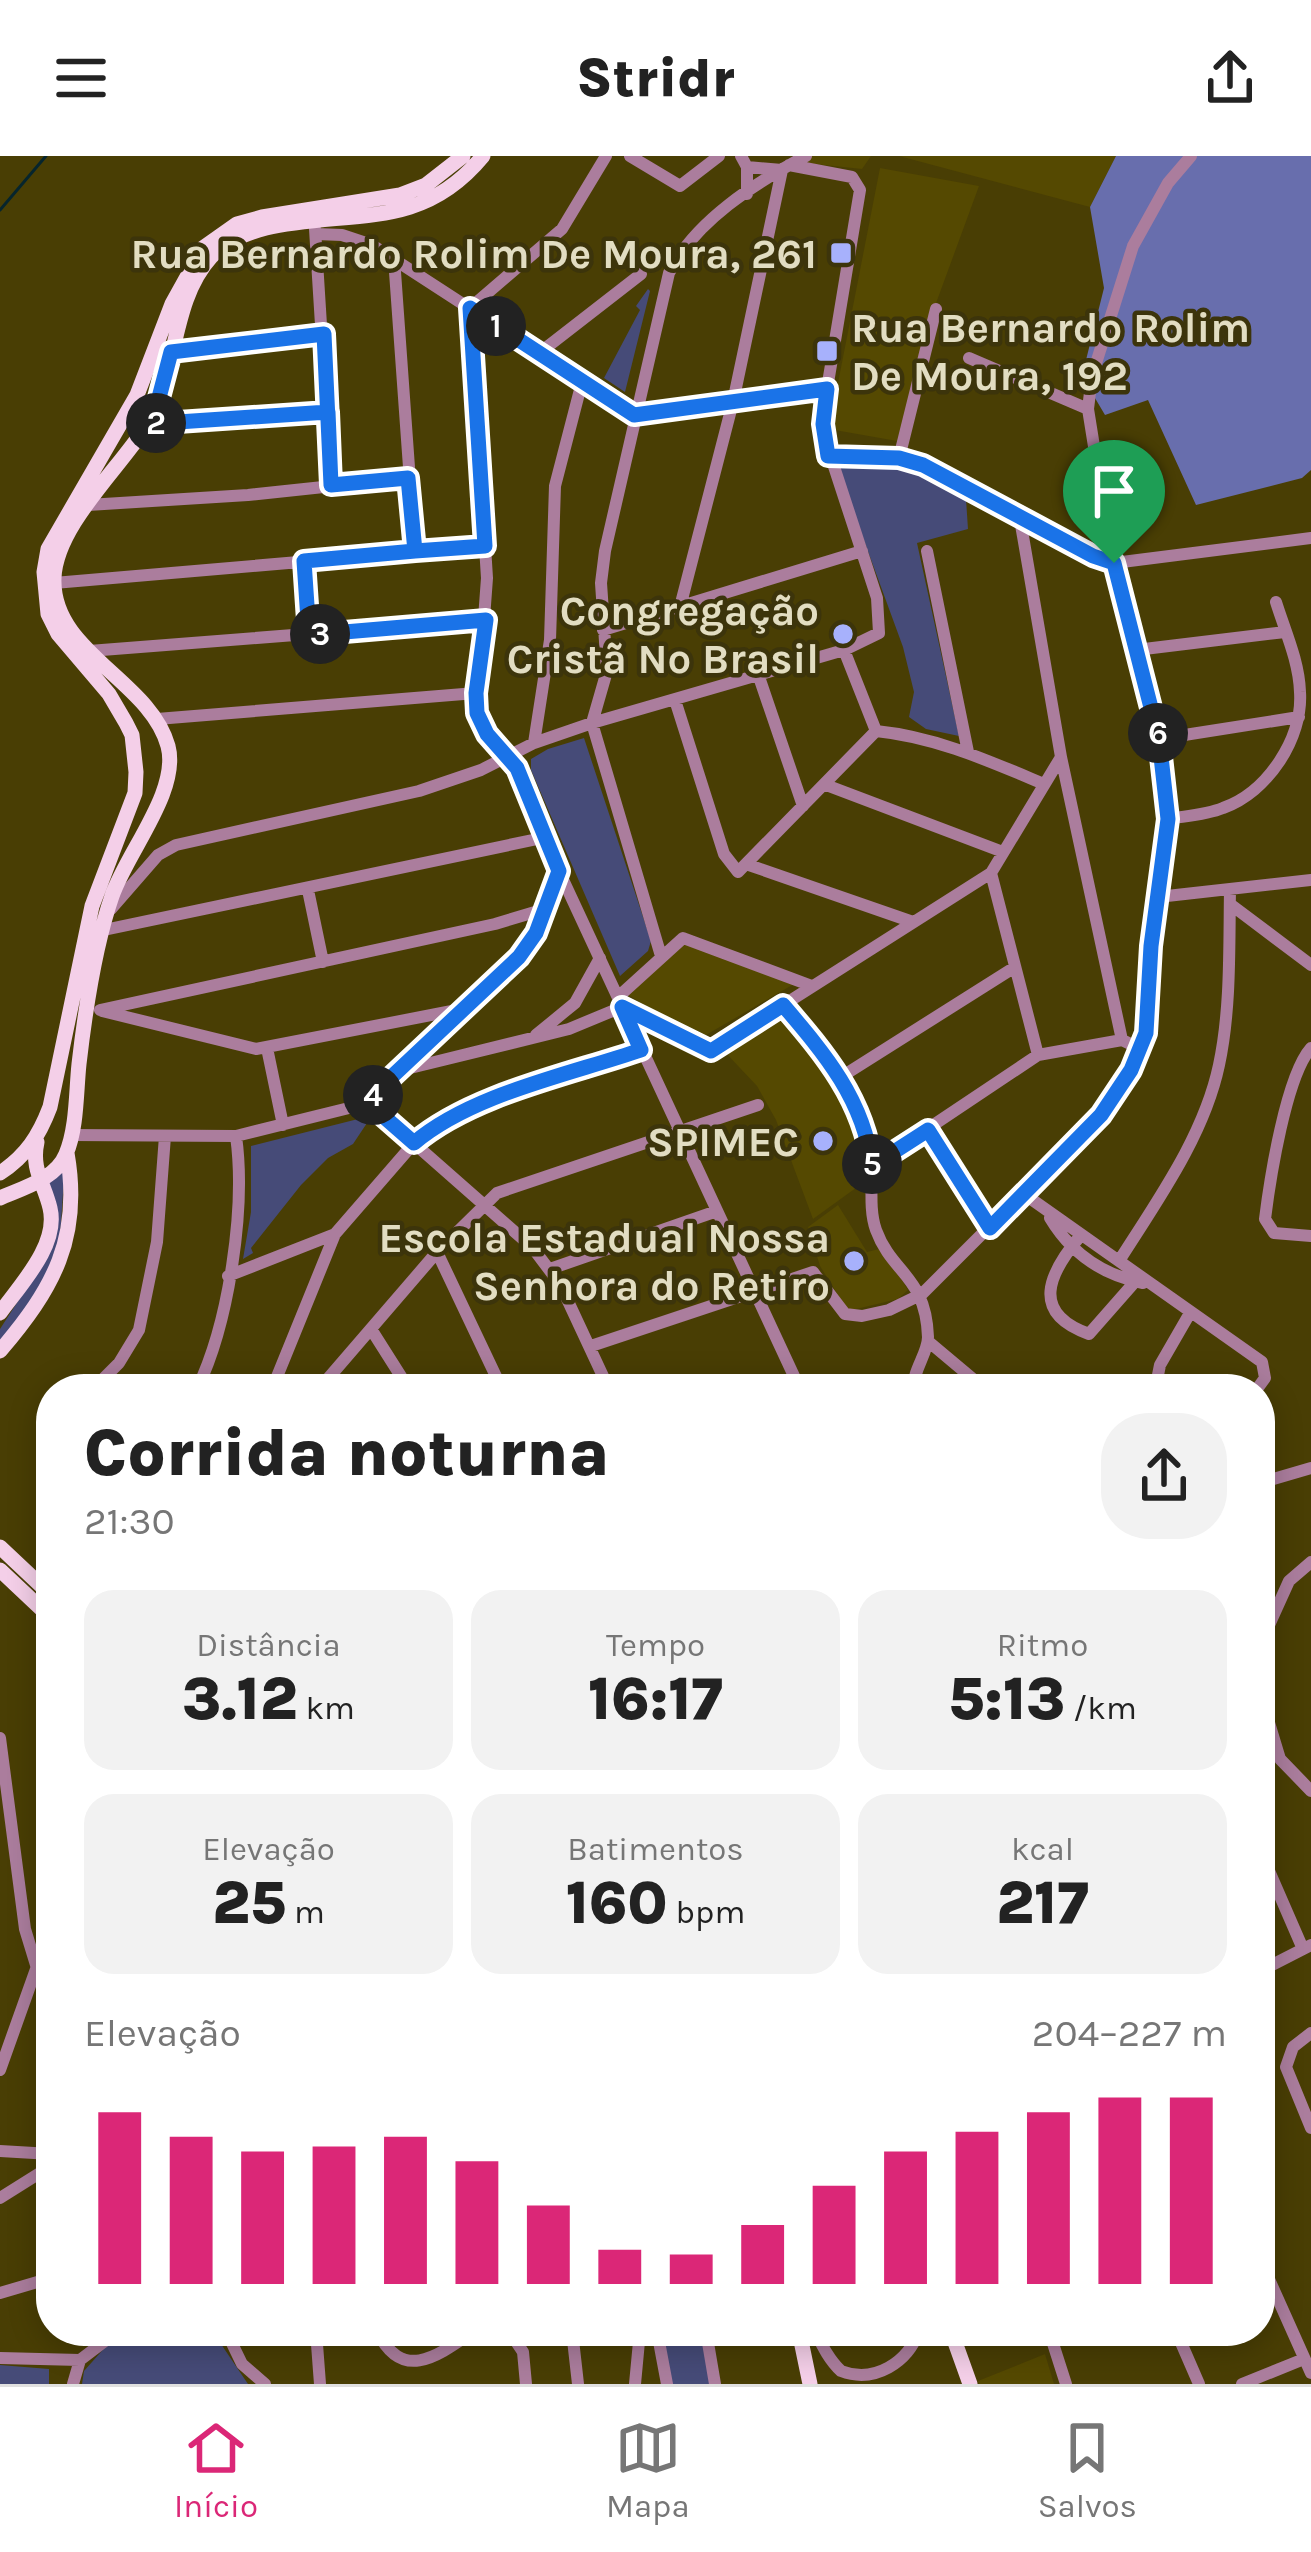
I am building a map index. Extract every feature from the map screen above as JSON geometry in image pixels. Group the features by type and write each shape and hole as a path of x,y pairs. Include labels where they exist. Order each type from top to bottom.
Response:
{"main road":[{"path":"59,1224 38,1181 35,1151 50,1107 92,906 135,793 136,772 132,735 109,694 58,634 48,614 44,572 48,549 137,395 172,304 203,248 237,224 314,221 400,195 427,184 463,156"},
{"path":"0,1351 50,1288 60,1262 59,1224 70,1172 69,1144 105,922 122,867 169,777 170,761 159,723 89,651 59,608 54,584 57,559 88,505 156,409 195,279 224,245 250,233 412,206 455,183 483,156"},
{"path":"132,735 159,723"},
{"path":"136,772 151,780 169,777"},
{"path":"39,1135 69,1144"},
{"path":"0,1173 17,1162 39,1135"},
{"path":"0,1198 58,1167 69,1144"},
{"path":"0,1312 59,1224"},
{"path":"0,1547 4,1570 36,1603"},
{"path":"4,1570 36,1587"},
{"path":"802,2346 810,2384"},
{"path":"956,2346 970,2384"}],"street":[{"path":"470,308 562,229 606,156"},
{"path":"630,156 680,186 719,156"},
{"path":"661,956 592,722 607,671 603,567 634,415 669,273 682,246 806,156"},
{"path":"592,1346 813,1272 838,1309 853,1316 890,1310 922,1294 1101,1115 1141,1049 1168,819 1159,739 1114,563 1088,409 1092,376 1133,246 1168,183 1191,156"},
{"path":"105,922 158,855 176,844 419,791 513,762 534,743 592,722 844,650 879,633 878,598 828,456 823,424 860,190 852,177 744,162 748,194"},
{"path":"680,607 786,167"},
{"path":"331,485 314,221 394,258 634,415 827,389"},
{"path":"394,258 415,551"},
{"path":"538,354 640,274"},
{"path":"470,308 485,546 486,620 476,693 481,725 513,762 755,1291 788,1374"},
{"path":"899,458 936,309"},
{"path":"171,352 324,334"},
{"path":"969,358 1088,409"},
{"path":"534,743 550,640 555,486 582,382"},
{"path":"148,424 328,412"},
{"path":"828,456 899,458 945,476 1020,519 1114,563 1311,538"},
{"path":"88,505 408,478"},
{"path":"1020,519 1061,757 1122,1040"},
{"path":"54,584 485,546"},
{"path":"603,630 862,550"},
{"path":"927,551 968,752"},
{"path":"304,561 309,635"},
{"path":"1168,819 1207,813 1240,799 1287,750 1299,717 1298,672 1276,602"},
{"path":"89,651 486,620"},
{"path":"1136,650 1286,632"},
{"path":"109,694 117,676 140,649"},
{"path":"844,650 876,731"},
{"path":"758,674 802,806"},
{"path":"159,723 476,693"},
{"path":"675,700 724,854 742,868 913,922"},
{"path":"1159,739 1299,717"},
{"path":"876,731 968,752 1044,784"},
{"path":"742,868 876,731"},
{"path":"620,1002 711,1051 991,873 1061,757"},
{"path":"826,785 1003,852"},
{"path":"105,922 308,890 547,837"},
{"path":"69,1144 236,1136 366,1101 519,957 536,933 559,871"},
{"path":"991,873 1038,1055"},
{"path":"1158,896 1230,897 1311,880"},
{"path":"308,890 323,962"},
{"path":"1230,897 1311,964"},
{"path":"1119,1261 1164,1190 1210,1096 1223,1027 1230,897"},
{"path":"94,1009 323,962 544,909"},
{"path":"402,1070 569,1029 620,1002 682,938 812,986"},
{"path":"535,1036 575,1003 600,958"},
{"path":"841,1077 1016,967"},
{"path":"783,1005 841,1077 866,1132 878,1234 922,1294 929,1342 915,1374"},
{"path":"94,1009 232,1046 267,1048 460,1009"},
{"path":"872,1166 1038,1055 1122,1040 1141,1049"},
{"path":"267,1048 284,1125"},
{"path":"1311,1048 1265,1219 1274,1233 1311,1236"},
{"path":"278,1374 335,1234 414,1143 476,1103 641,1050"},
{"path":"366,1101 532,1247 550,1268 604,1374"},
{"path":"333,1374 437,1252 483,1204 506,1189 758,1105"},
{"path":"928,1130 990,1228"},
{"path":"108,1374 139,1330 157,1242 165,1136"},
{"path":"204,1374 240,1203 236,1136"},
{"path":"1024,1194 1047,1211 1102,1269 1143,1281"},
{"path":"550,1268 717,1211"},
{"path":"228,1276 335,1234"},
{"path":"1076,1241 1119,1261 1262,1363 1266,1374"},
{"path":"1076,1241 1050,1283 1057,1317 1074,1328 1089,1334 1143,1281"},
{"path":"437,1252 495,1374"},
{"path":"1159,1374 1190,1313"},
{"path":"371,1329 400,1374"},
{"path":"929,1342 967,1374"},
{"path":"1275,1479 1311,1468"},
{"path":"1275,1612 1289,1581 1311,1562"},
{"path":"0,1738 4,1818 36,1964 0,2070"},
{"path":"1275,1743 1280,1759 1311,1792"},
{"path":"1275,1881 1307,1947 1275,1963"},
{"path":"25,1929 36,1930"},
{"path":"1311,2033 1293,2047 1286,2067 1311,2128"},
{"path":"0,2151 36,2154"},
{"path":"0,2198 36,2175"},
{"path":"0,2293 36,2282"},
{"path":"1275,2293 1311,2373"},
{"path":"73,2384 80,2360 98,2346"},
{"path":"233,2346 242,2364 265,2384"},
{"path":"317,2346 320,2384"},
{"path":"392,2346 405,2363 427,2365 453,2346"},
{"path":"519,2346 526,2384"},
{"path":"574,2346 578,2384"},
{"path":"635,2384 639,2346"},
{"path":"660,2346 667,2384"},
{"path":"709,2346 716,2384"},
{"path":"825,2346 842,2373 868,2381 893,2372 913,2346"},
{"path":"1053,2346 1066,2384"},
{"path":"1183,2346 1199,2384"},
{"path":"0,2358 80,2360"},
{"path":"1242,2384 1304,2359"}],"shaded area":[{"path":"803,156 871,156 862,169 796,162"},
{"path":"899,156 1116,156 1090,207"},
{"path":"1116,156 1311,156 1311,470 1302,478 1196,505 1148,400 1105,415 1082,376 1104,288 1090,207"},
{"path":"880,168 979,186 935,306 897,441 829,429"},
{"path":"650,291 625,392 604,378"},
{"path":"836,464 905,467 966,499 968,529 917,543 959,736 926,729 909,717 914,692 903,647"},
{"path":"584,738 651,941 648,951 620,976 531,770 531,759"},
{"name":"SPIMEC","path":"680,942 794,984 699,1039 628,995"},
{"name":"SPIMEC","path":"779,1017 830,1067 865,1170 860,1185 813,1219 776,1120 757,1086 723,1050"},
{"path":"369,1120 353,1144 328,1158 301,1185 251,1248 253,1253 243,1259 251,1212 251,1146"},
{"path":"65,1163 60,1238 42,1293 0,1345 0,1329 51,1250 44,1184"},
{"name":"Escola Estadual Nossa Senhora do Retiro","path":"838,1205 867,1252 879,1249 886,1255 908,1290 898,1299 848,1311 820,1266 808,1227"},
{"path":"106,2346 222,2346 248,2384 82,2384 84,2371"},
{"path":"663,2346 706,2346 712,2384 669,2384"},
{"path":"1045,2354 1054,2384 979,2384 978,2381"},
{"path":"0,2365 49,2369 49,2384 0,2384"}],"waterway":[{"path":"0,210 46,156"}],"place":[{"name":"Rua Bernardo Rolim De Moura, 261","path":"841,253"},
{"name":"Rua Bernardo Rolim De Moura, 192","path":"827,351"},
{"name":"Congregação Cristã No Brasil","path":"843,634"},
{"name":"SPIMEC","path":"823,1141"},
{"name":"Escola Estadual Nossa Senhora do Retiro","path":"854,1261"}],"route":[{"path":"1114,563 1020,519 923,465 899,458 828,456 823,424 827,389 634,415 470,308 485,546 415,551 408,478 331,485 328,412 148,424 171,352 324,334 331,485 408,478 415,551 304,561 309,635 486,620 477,713 487,734 517,768 559,871 536,933 519,957 366,1101 414,1143 432,1127 476,1103 641,1050 622,1007 711,1051 783,1005 841,1077 866,1132 872,1166 928,1130 990,1228 1101,1115 1131,1070 1146,1033 1151,946 1168,819 1159,739 1114,563"}]}
